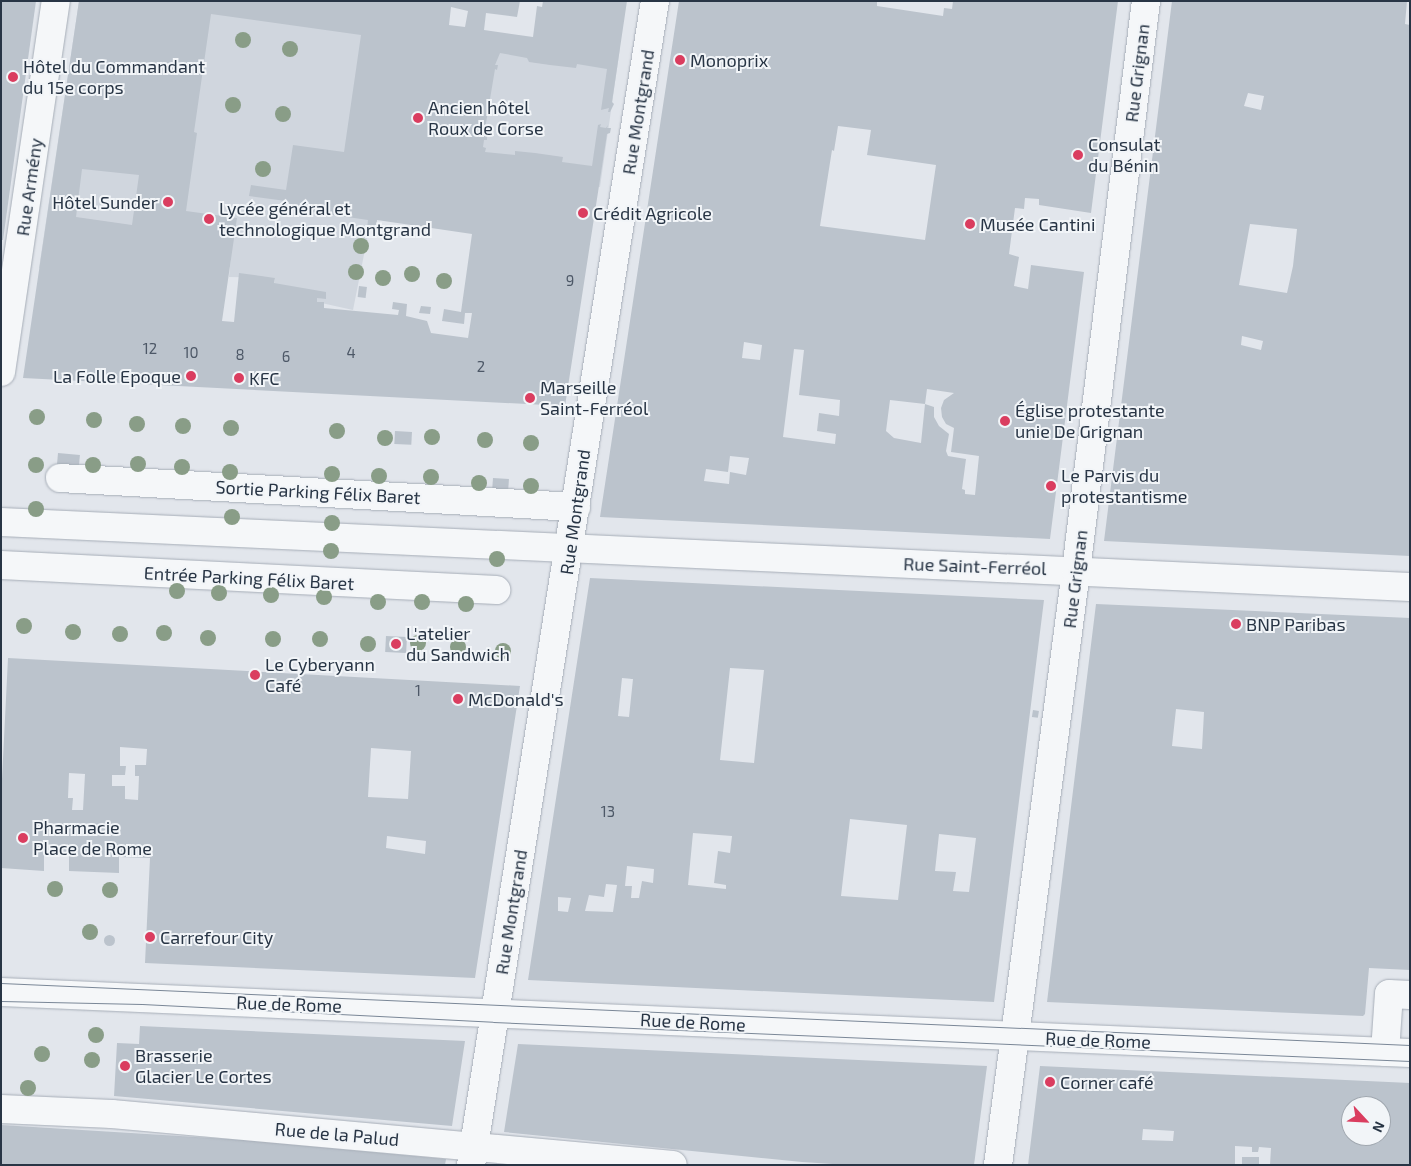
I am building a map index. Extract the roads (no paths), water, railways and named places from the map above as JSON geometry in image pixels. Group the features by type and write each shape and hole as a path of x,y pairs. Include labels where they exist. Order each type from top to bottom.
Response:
{"street":[{"name":"Rue Armény","path":"1,372 56,1"},
{"name":"Rue Montgrand","path":"472,1156 570,548 655,1"},
{"name":"Rue Grignan","path":"998,1165 1076,570 1146,1"},
{"name":"Sortie Parking Félix Baret","path":"60,478 576,507"},
{"name":"Rue Saint-Ferréol","path":"1,522 1076,570 1410,587"},
{"name":"Entrée Parking Félix Baret","path":"1,565 496,590"},
{"name":"Rue de Rome","path":"1,992 494,1018 1397,1053 1389,994 1410,995"},
{"name":"Rue de la Palud","path":"1,1109 112,1114 472,1156 673,1165"}],"tram line":[{"path":"1,983 1410,1045"},
{"path":"1,1001 142,1004 493,1022 1410,1061"}],"place":[{"name":"Monoprix","path":"680,60"},
{"name":"Hôtel du Commandant du 15e corps","path":"13,77"},
{"name":"Ancien hôtel Roux de Corse","path":"418,118"},
{"name":"Consulat du Bénin","path":"1078,155"},
{"name":"Hôtel Sunder","path":"168,202"},
{"name":"Crédit Agricole","path":"583,213"},
{"name":"Lycée général et technologique Montgrand","path":"209,219"},
{"name":"Musée Cantini","path":"970,224"},
{"name":"La Folle Epoque","path":"191,376"},
{"name":"KFC","path":"239,378"},
{"name":"Marseille Saint-Ferréol","path":"530,398"},
{"name":"Église protestante unie De Grignan","path":"1005,421"},
{"name":"Le Parvis du protestantisme","path":"1051,486"},
{"name":"BNP Paribas","path":"1236,624"},
{"name":"L'atelier du Sandwich","path":"396,644"},
{"name":"Le Cyberyann Café","path":"255,675"},
{"name":"McDonald's","path":"458,699"},
{"name":"Pharmacie Place de Rome","path":"23,838"},
{"name":"Carrefour City","path":"150,937"},
{"name":"Brasserie Glacier Le Cortes","path":"125,1066"},
{"name":"Corner café","path":"1050,1082"}]}
